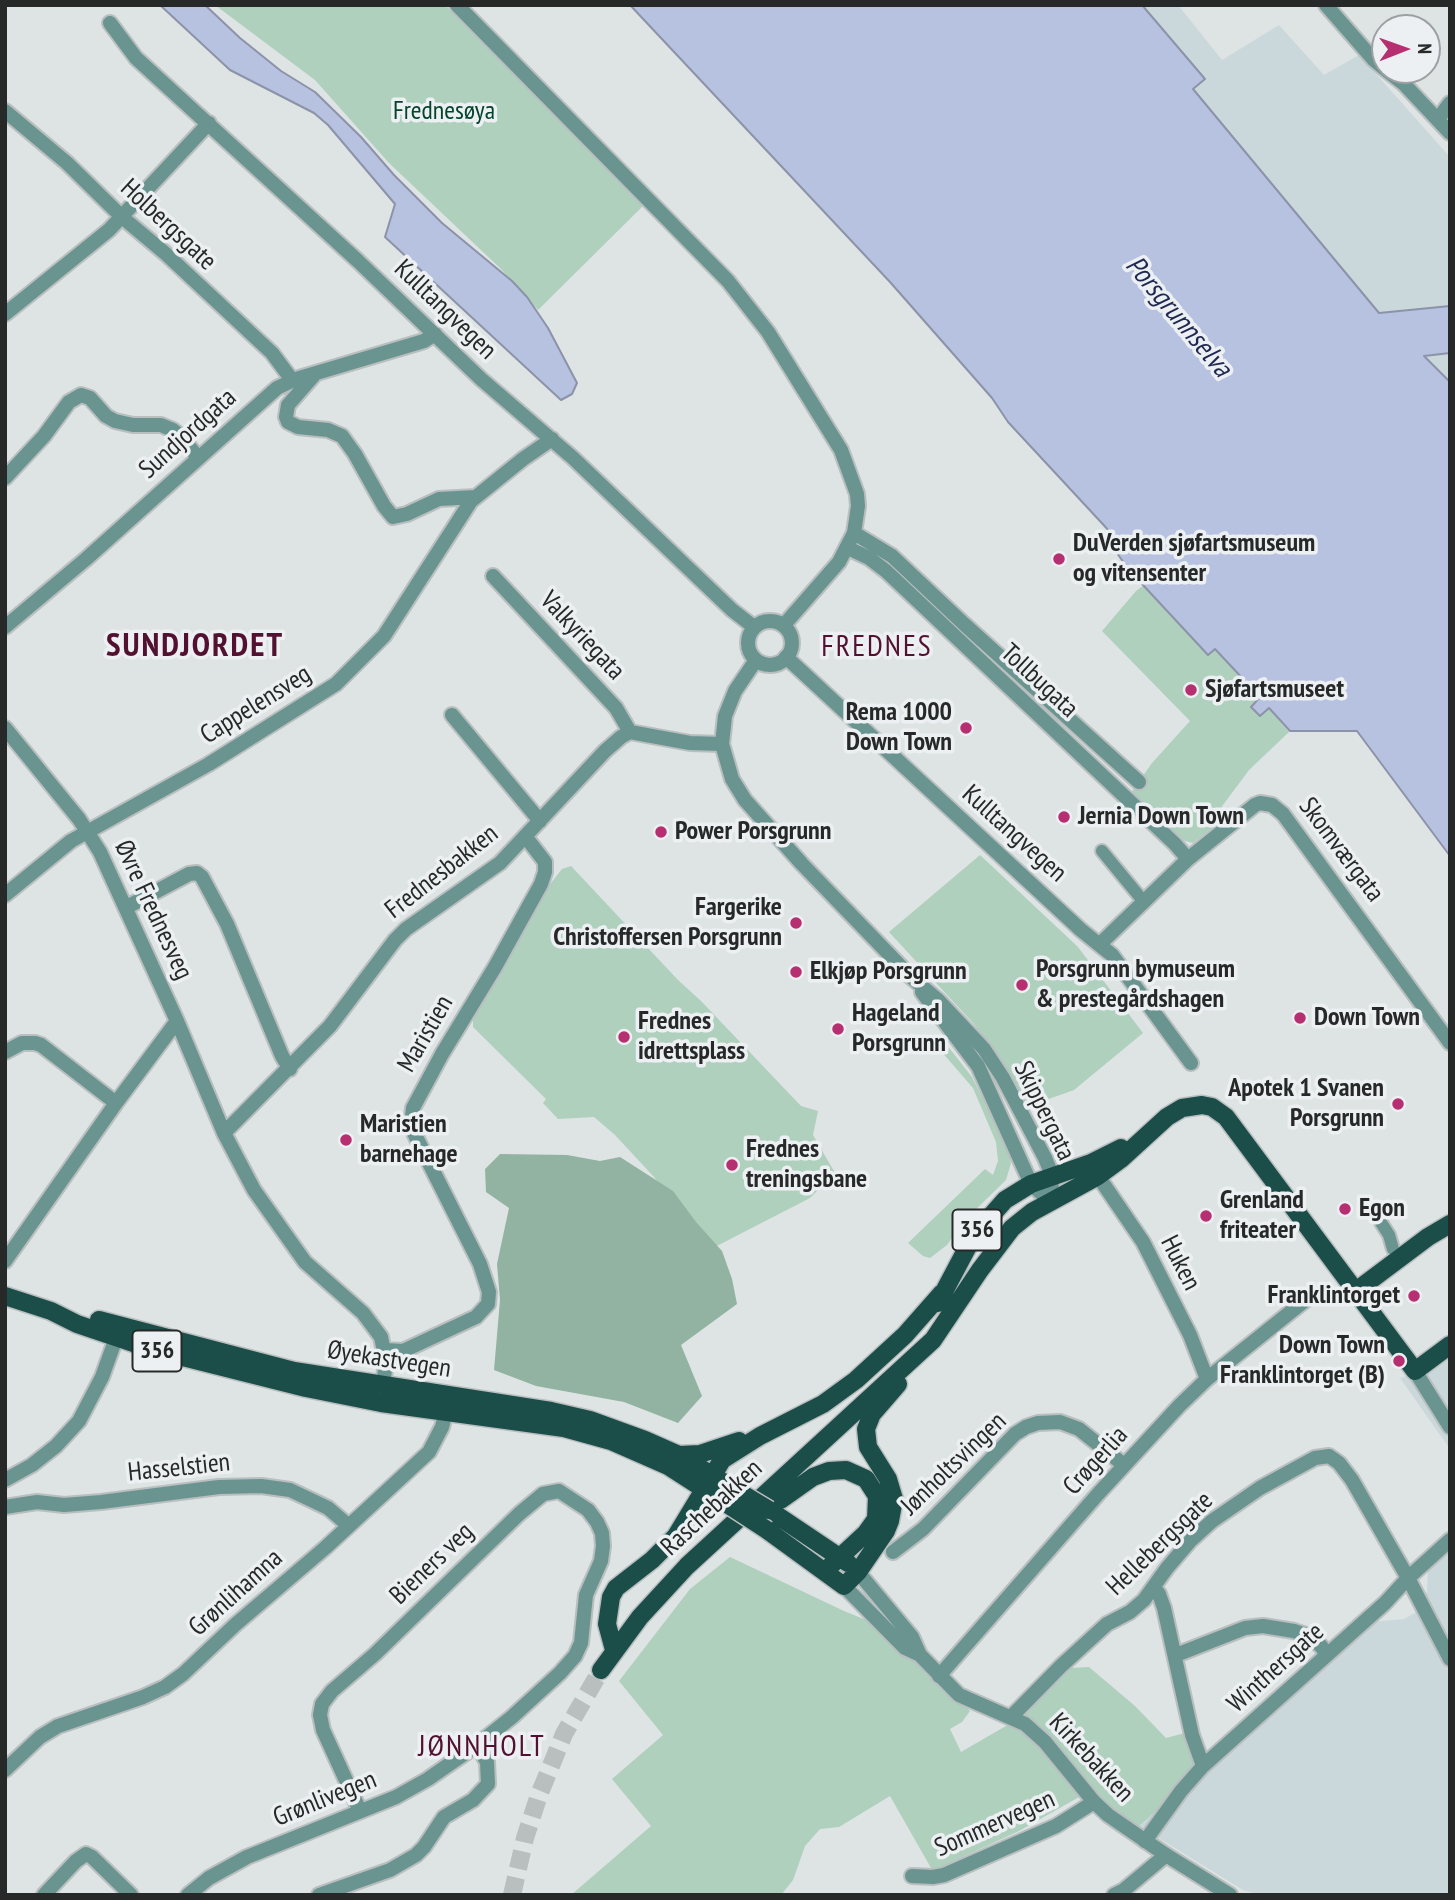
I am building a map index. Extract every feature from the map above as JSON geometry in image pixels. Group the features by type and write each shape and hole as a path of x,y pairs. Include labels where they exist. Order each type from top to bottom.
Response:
{"main road":[{"name":"Raschebakken","path":"601,1670 614,1650 670,1583 933,1340 1005,1234 1026,1216 1098,1176 1182,1108 1202,1105 1218,1111 1238,1132 1356,1291"},
{"name":"Raschebakken","path":"871,1395 919,1335 965,1248 983,1223 1005,1200 1031,1184 1105,1157 1146,1135"},
{"path":"1356,1291 1428,1237 1450,1224"},
{"name":"356","path":"1356,1291 1416,1371"},
{"name":"356","path":"614,1650 607,1624 611,1597 616,1588 676,1536 708,1482 729,1455 805,1414 856,1380 905,1335 942,1293"},
{"name":"Øyekastvegen","path":"5,1296 51,1311 80,1315 119,1333 294,1371 382,1395 448,1404 551,1411 590,1420 679,1455 708,1482"},
{"name":"356","path":"729,1495 767,1530 844,1586 858,1572 886,1531 893,1510 892,1489 868,1447 868,1422 933,1340"},
{"path":"1416,1371 1450,1345"},
{"name":"Øyekastvegen","path":"448,1404 564,1428 611,1441 708,1482"},
{"name":"356","path":"679,1455 700,1454 760,1436"},
{"name":"356","path":"736,1520 782,1499 813,1478 838,1469 853,1472 872,1484 877,1496 877,1512 872,1527 866,1534 825,1571"},
{"name":"356","path":"708,1482 729,1495 786,1520 840,1556 858,1572"}],"street":[{"path":"457,5 711,261 752,310 847,461 857,494 854,533 848,548 827,577 784,625"},
{"path":"1326,5 1371,58"},
{"name":"Kulltangvegen","path":"110,23 136,58 209,123 481,379 552,439 754,627"},
{"path":"1404,84 1450,132"},
{"path":"1438,119 1450,103"},
{"name":"Holbergsgate","path":"5,111 67,163 122,217 166,254 272,353 292,380"},
{"path":"5,314 43,286 122,217 209,123"},
{"name":"Sundjordgata","path":"5,627 86,559 268,395 292,380 424,341 435,334"},
{"path":"316,373 288,405 288,422 298,427 328,430 342,436 393,517 407,514 439,499 476,497"},
{"path":"5,478 44,436 69,402 81,395 90,398 106,416 116,421 134,425 161,425 173,429 198,458"},
{"name":"Cappelensveg","path":"5,895 55,852 209,764 336,684 371,651 389,629 462,512 476,497 552,439"},
{"path":"854,533 892,556 1139,782"},
{"name":"Tollbugata","path":"848,548 869,558 886,571 1188,859"},
{"name":"Valkyriegata","path":"493,576 616,708 630,732"},
{"path":"769,620 784,625 792,644 786,657 768,665 756,660 748,647 754,627 769,620"},
{"name":"Kulltangvegen","path":"786,657 1081,930 1112,955 1191,1063"},
{"name":"Skippergata","path":"756,660 742,678 725,716 722,744 728,769 745,800 802,864 984,1049 1045,1158 1052,1175 1051,1202"},
{"path":"452,715 540,821"},
{"name":"Øvre Frednesveg","path":"6,730 89,832 127,907 224,1133"},
{"path":"630,732 690,743 722,744"},
{"name":"Frednesbakken","path":"224,1133 290,1069 343,1010 406,929 500,863 605,751 630,732"},
{"name":"Skomværgata","path":"1100,944 1188,859 1255,805 1265,803 1278,809 1450,1043"},
{"name":"Maristien","path":"385,1350 403,1351 481,1314 488,1304 489,1292 480,1264 414,1133 412,1116 413,1108 442,1054 541,884 545,872 543,856 525,836"},
{"path":"1101,851 1144,902"},
{"path":"127,907 190,874 197,873 202,877 227,925 282,1056 290,1069"},
{"name":"Skippergata","path":"911,976 978,1066 1031,1184 1051,1202"},
{"path":"5,1261 177,1021"},
{"path":"5,1052 22,1043 41,1045 116,1103"},
{"path":"224,1133 254,1190 286,1237 310,1267 371,1323 381,1337 385,1350 382,1395"},
{"name":"Huken","path":"1098,1176 1143,1242 1190,1335 1208,1379"},
{"path":"1380,1222 1389,1235 1393,1249"},
{"name":"Crøgerlia","path":"939,1676 1124,1465 1208,1379 1308,1298"},
{"path":"5,1480 32,1465 56,1446 79,1421 102,1377 119,1333"},
{"path":"1416,1371 1450,1427"},
{"name":"Grønlihamna","path":"5,1770 40,1737 58,1726 143,1697 165,1687 183,1674 429,1452 448,1404"},
{"name":"Jønholtsvingen","path":"893,1552 931,1522 1015,1434 1026,1427 1038,1423 1060,1422 1079,1429 1124,1465"},
{"name":"Hellebergsgate","path":"1011,1717 1107,1624 1130,1612 1154,1588 1183,1549 1212,1521 1260,1488 1315,1458 1329,1456 1339,1463 1352,1480 1408,1578"},
{"name":"Hasselstien","path":"5,1507 37,1502 64,1505 101,1503 219,1487 261,1486 278,1487 307,1498 328,1508 349,1526"},
{"name":"Bieners veg","path":"360,1811 323,1730 320,1716 322,1704 332,1691 375,1654 519,1514 549,1492 566,1495 588,1510 602,1533 601,1560 586,1595 583,1614"},
{"name":"Winthersgate","path":"1145,1841 1181,1791 1203,1766 1385,1603 1450,1540"},
{"name":"Kirkebakken","path":"858,1572 912,1637 920,1655 959,1695 1011,1717 1035,1732 1094,1802 1121,1825 1230,1895"},
{"path":"1408,1578 1450,1659"},
{"name":"Kirkebakken","path":"844,1586 905,1648 920,1655"},
{"path":"1154,1588 1159,1594 1176,1655 1192,1735 1203,1766"},
{"name":"Grønlivegen","path":"188,1895 209,1878 247,1857 407,1791 457,1760 512,1717 575,1656 581,1643 583,1614"},
{"path":"1176,1655 1245,1628 1263,1626 1306,1635 1321,1646 1327,1655"},
{"path":"319,1895 409,1861 424,1847 444,1817 480,1794 488,1784 488,1772 487,1762 477,1745"},
{"name":"Sommervegen","path":"912,1876 944,1875 1056,1826 1094,1802"},
{"path":"44,1895 86,1854 131,1895"},
{"path":"1114,1895 1135,1882 1166,1855"}],"shaded area":[{"path":"1142,5 1178,5 1222,60 1279,25 1324,75 1359,55 1371,68 1371,84 1385,84 1450,157 1450,382 1424,356 1434,355 1387,312 1379,313 1193,89 1204,79"},
{"path":"1450,1355 1450,1449 1400,1378"},
{"path":"1450,1550 1450,1895 1260,1895 1243,1890 1139,1826 1220,1758 1371,1622 1404,1619 1415,1613 1423,1603 1427,1591 1428,1570"}],"green space":[{"name":"Frednesøya","path":"215,5 445,5 645,204 538,310 501,269 389,163 315,80"},
{"path":"1144,585 1207,654 1214,648 1231,665 1289,732 1249,770 1220,809 1215,826 1193,843 1185,841 1131,793 1152,763 1190,721 1102,631"},
{"name":"Porsgrunn bymuseum & prestegårdshagen","path":"980,855 1078,947 1143,1033 1074,1090 1029,1106 1000,1059 973,1023 889,932"},
{"path":"571,866 801,1106 818,1111 813,1135 835,1173 810,1198 707,1251 654,1177 615,1135 594,1117 558,1119 543,1103 546,1099 473,1027 473,1017 551,883 562,869"},
{"path":"928,1036 940,1040 950,1049 972,1077 1007,1146 1011,1163 1006,1180 965,1220 947,1245 930,1258 923,1256 908,1243 985,1169 993,1175 998,1161 996,1142 973,1088"},
{"path":"500,1154 567,1155 600,1161 620,1157 673,1191 722,1251 737,1304 681,1345 702,1396 678,1423 624,1402 536,1386 494,1370 500,1300 497,1264 509,1208 486,1192 485,1169"},
{"path":"730,1557 893,1631 970,1711 962,1722 950,1729 961,1752 1018,1719 1069,1668 1089,1667 1135,1706 1166,1738 1185,1733 1199,1775 1139,1826 1088,1792 1019,1831 937,1869 931,1868 890,1796 839,1827 820,1829 805,1846 793,1880 781,1895 571,1895 651,1826 612,1779 663,1735 619,1681 690,1589"}],"water":[{"path":"160,5 205,5 281,71 315,92 442,223 512,281 527,297 548,328 577,383 572,394 561,400 385,237 395,204 328,125 314,113 230,70"},
{"name":"Porsgrunnselva","path":"630,5 1142,5 1205,79 1193,89 1379,313 1450,306 1450,353 1424,356 1450,382 1450,856 1357,731 1290,731 1269,708 1260,716 1251,707 1260,697 1215,649 1208,655 1130,571 1105,537 1111,533 1008,422 992,398 890,282"}],"tunnel":[{"path":"512,1895 525,1838 539,1795 564,1734 601,1670"}],"place":[{"name":"DuVerden sjøfartsmuseum og vitensenter","path":"1059,559"},
{"name":"Sjøfartsmuseet","path":"1191,690"},
{"name":"Rema 1000 Down Town","path":"966,728"},
{"name":"Jernia Down Town","path":"1064,817"},
{"name":"Power Porsgrunn","path":"661,832"},
{"name":"Fargerike Christoffersen Porsgrunn","path":"796,923"},
{"name":"Elkjøp Porsgrunn","path":"796,972"},
{"name":"Porsgrunn bymuseum & prestegårdshagen","path":"1022,985"},
{"name":"Down Town","path":"1300,1018"},
{"name":"Hageland Porsgrunn","path":"838,1029"},
{"name":"Frednes idrettsplass","path":"624,1037"},
{"name":"Apotek 1 Svanen Porsgrunn","path":"1398,1104"},
{"name":"Maristien barnehage","path":"346,1140"},
{"name":"Frednes treningsbane","path":"732,1165"},
{"name":"Egon","path":"1345,1209"},
{"name":"Grenland friteater","path":"1206,1216"},
{"name":"Franklintorget","path":"1414,1296"},
{"name":"Down Town Franklintorget (B)","path":"1399,1361"}],"district":[{"name":"SUNDJORDET","path":"195,647"},
{"name":"FREDNES","path":"877,647"},
{"name":"JØNNHOLT","path":"482,1747"}]}
